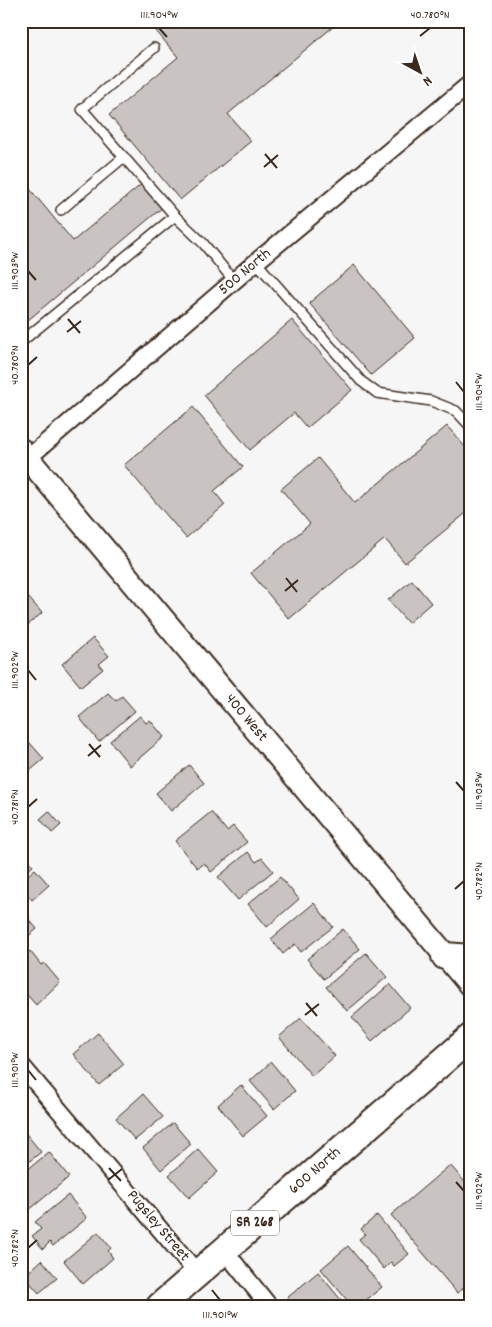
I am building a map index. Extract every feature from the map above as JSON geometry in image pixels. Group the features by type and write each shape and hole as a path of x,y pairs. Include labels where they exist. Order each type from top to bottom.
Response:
{"main road":[{"path":"445,956 471,958"},
{"name":"600 North","path":"160,1306 471,1037"}],"street":[{"name":"500 North","path":"23,457 471,83"},
{"name":"400 West","path":"23,457 471,986"},
{"name":"Pugsley Street","path":"21,1065 197,1273"},
{"path":"224,1250 269,1306"}],"lane":[{"path":"154,48 82,109 176,216 203,243 234,281"},
{"path":"60,210 124,157"},
{"path":"21,342 176,216"},
{"path":"256,262 361,381 377,393 431,401 456,411 471,427"}],"building":[{"path":"167,21 340,21 228,114 251,141 180,200 109,115 178,57 156,31"},
{"path":"25,183 73,241 143,183 163,207 21,326 21,186"},
{"path":"354,265 415,338 371,375 309,303"},
{"path":"292,320 352,390 307,428 294,413 250,450 204,395"},
{"path":"193,407 243,467 214,491 225,505 186,538 124,465"},
{"path":"447,426 471,454 471,509 405,563 385,539 289,619 251,573 310,524 281,489 318,458 355,503"},
{"path":"412,580 431,603 408,623 388,600"},
{"path":"21,589 42,613 21,631"},
{"path":"93,638 109,656 99,664 103,669 81,687 62,664"},
{"path":"108,693 116,701 122,696 135,711 99,742 79,717"},
{"path":"140,716 146,723 150,720 164,737 130,766 110,741"},
{"path":"30,743 44,759 26,774 21,769 21,751"},
{"path":"189,765 204,783 171,811 156,793"},
{"path":"49,811 61,825 52,833 40,819"},
{"path":"211,812 227,831 233,826 247,842 211,872 204,863 197,868 175,841"},
{"path":"21,852 33,866 21,876"},
{"path":"248,852 256,862 262,858 273,871 238,900 218,877"},
{"path":"35,869 49,885 32,900 21,887 21,881"},
{"path":"280,877 299,899 267,927 248,904"},
{"path":"314,903 333,927 301,952 295,944 283,954 271,939"},
{"path":"21,910 37,929 21,942"},
{"path":"343,929 360,949 324,979 307,959"},
{"path":"30,951 41,965 44,963 60,982 36,1005 21,988 21,958"},
{"path":"366,953 387,977 347,1011 326,987"},
{"path":"390,984 410,1008 372,1041 352,1017"},
{"path":"301,1018 335,1056 312,1076 279,1037"},
{"path":"98,1033 124,1064 99,1085 73,1054"},
{"path":"271,1062 295,1091 274,1109 250,1081"},
{"path":"241,1085 267,1116 243,1136 218,1105"},
{"path":"143,1094 163,1117 135,1140 116,1118"},
{"path":"173,1123 191,1144 161,1170 143,1148"},
{"path":"23,1130 41,1152 21,1168 21,1132"},
{"path":"198,1149 218,1172 189,1198 169,1175"},
{"path":"49,1152 69,1177 28,1211 21,1202 21,1175"},
{"path":"450,1165 471,1189 471,1282 457,1293 391,1215"},
{"path":"68,1195 87,1218 53,1246 50,1242 43,1249 32,1236 41,1229 35,1222"},
{"path":"377,1215 409,1254 394,1266 391,1262 384,1269 359,1239 365,1234 361,1229"},
{"path":"98,1232 111,1248 108,1251 113,1258 83,1284 64,1261"},
{"path":"21,1233 28,1241 21,1247"},
{"path":"348,1246 382,1287 359,1306 352,1306 321,1269"},
{"path":"42,1260 57,1278 39,1293 24,1276"},
{"path":"318,1272 346,1306 293,1306 287,1298"},
{"path":"457,1300 461,1306 450,1306"}]}
